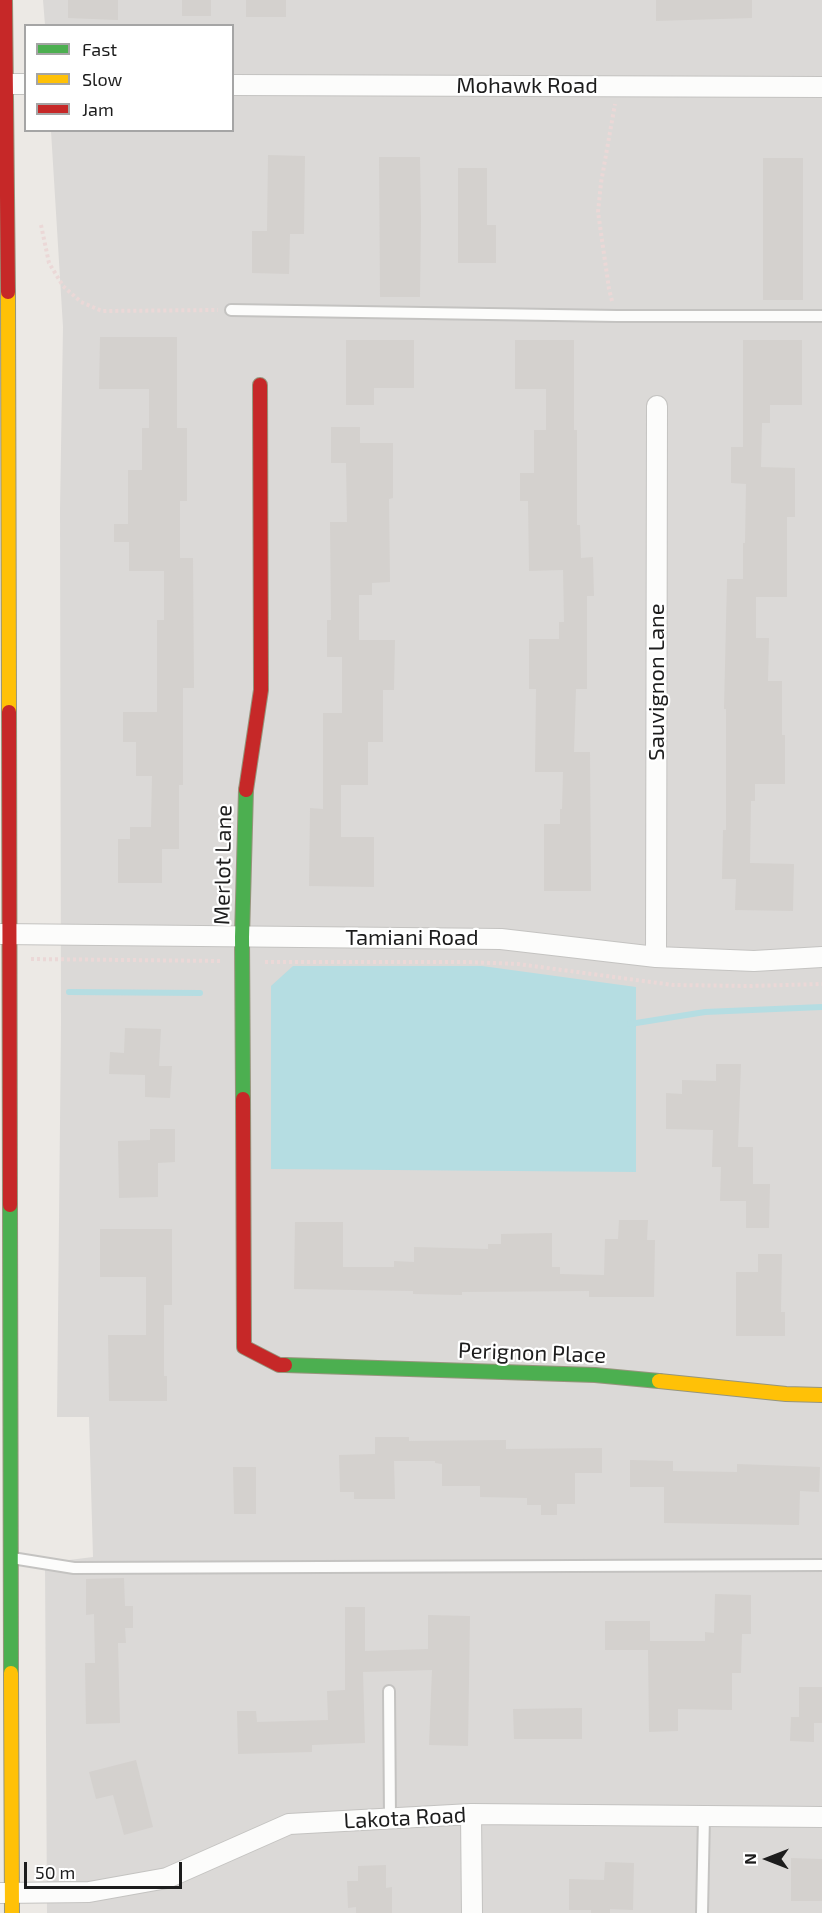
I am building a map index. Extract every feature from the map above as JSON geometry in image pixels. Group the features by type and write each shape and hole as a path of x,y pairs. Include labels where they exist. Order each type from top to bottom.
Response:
{"street":[{"path":"5,0 2,84 8,267 4,934 9,959 12,1558 6,1893 12,1913"},
{"path":"2,84 24,84"},
{"name":"Mohawk Road","path":"234,85 822,87"},
{"name":"Merlot Lane","path":"244,1347 242,937 246,787 261,690 260,385"},
{"name":"Sauvignon Lane","path":"656,957 657,406"},
{"name":"Tamiani Road","path":"4,934 501,939 656,957 754,961 822,957"},
{"name":"Perignon Place","path":"244,1347 279,1365 595,1375 786,1394 822,1395"},
{"path":"471,1814 472,1913"},
{"name":"Lakota Road","path":"6,1893 89,1892 167,1878 289,1824 471,1814 822,1817"}],"lane":[{"path":"231,310 617,316 822,316"},
{"path":"12,1558 74,1568 822,1565"},
{"path":"388,1691 390,1818"},
{"path":"702,1913 704,1816"}],"path":[{"path":"617,316 609,289 598,212 618,86"},
{"path":"41,225 49,263 63,286 81,302 92,307 102,311 231,310"},
{"path":"9,959 468,962 518,964 673,985 822,984"}],"shaded area":[{"path":"43,0 822,0 822,1913 47,1913 45,1563 93,1557 89,1417 57,1417 61,1024 60,509 63,327 51,132 234,132 234,24 45,24"}],"water":[{"path":"293,966 482,966 636,987 636,1172 271,1169 271,986"}],"building":[{"path":"68,0 118,0 118,20 68,18"},
{"path":"182,0 211,0 211,16 182,16"},
{"path":"246,0 286,0 286,17 246,17"},
{"path":"656,0 752,0 752,18 656,21"},
{"path":"268,155 305,156 304,234 290,234 289,274 252,273 252,231 267,231"},
{"path":"379,157 420,157 420,297 380,297"},
{"path":"763,158 803,158 803,300 763,300"},
{"path":"458,168 487,168 487,225 496,225 496,263 458,263"},
{"path":"100,337 177,337 177,428 187,428 187,501 180,501 180,558 193,558 194,688 183,688 183,785 179,785 179,849 162,849 162,883 118,883 118,839 130,839 130,827 151,827 152,776 136,776 136,742 123,742 123,712 157,712 157,620 164,620 164,571 129,571 129,542 114,542 114,524 128,524 128,470 142,470 142,428 149,428 149,389 99,389"},
{"path":"346,340 414,340 414,388 374,388 374,405 346,405"},
{"path":"515,340 574,340 577,525 580,525 581,558 593,557 594,596 587,596 587,689 576,689 574,752 590,752 591,891 544,891 544,824 560,824 563,772 535,772 536,689 529,689 529,639 559,639 559,622 564,622 563,570 529,571 528,501 520,501 520,473 534,473 534,430 546,430 546,389 515,389"},
{"path":"743,340 802,340 802,405 770,405 770,423 762,423 761,467 795,468 795,517 787,517 787,597 756,597 756,638 769,638 768,681 782,681 785,784 755,784 755,801 751,801 750,863 794,864 793,911 735,910 736,879 722,879 723,830 726,830 726,709 724,709 727,579 743,579 743,543 745,543 746,484 731,483 731,447 743,447"},
{"path":"331,427 360,427 360,443 393,443 393,498 389,499 390,582 372,583 372,595 359,595 359,640 395,640 394,690 383,690 383,742 368,742 368,785 341,785 341,837 374,837 374,887 309,886 310,808 323,809 323,713 342,713 342,657 327,657 327,620 331,620 330,522 347,522 346,463 331,463"},
{"path":"125,1028 161,1029 159,1066 172,1066 170,1098 145,1097 145,1075 109,1074 110,1052 124,1053"},
{"path":"716,1064 741,1064 738,1147 753,1147 753,1184 770,1184 769,1228 746,1228 746,1201 720,1201 721,1167 712,1167 713,1130 666,1129 666,1093 682,1094 682,1080 716,1081"},
{"path":"150,1129 175,1129 175,1162 158,1163 158,1197 119,1198 118,1141 150,1140"},
{"path":"619,1220 648,1220 647,1240 655,1240 654,1297 589,1297 589,1291 462,1292 462,1295 413,1294 413,1291 294,1289 295,1222 343,1222 343,1267 394,1267 394,1261 414,1262 414,1247 488,1249 488,1244 501,1244 501,1234 552,1233 552,1267 560,1267 560,1274 604,1275 605,1239 618,1239"},
{"path":"100,1229 172,1229 172,1305 164,1305 164,1376 167,1376 167,1401 109,1401 108,1335 146,1335 146,1277 100,1277"},
{"path":"758,1254 782,1254 781,1312 785,1312 785,1336 736,1336 736,1272 758,1272"},
{"path":"375,1437 409,1437 409,1441 506,1440 506,1449 602,1448 602,1473 575,1473 575,1504 557,1504 557,1515 541,1515 541,1505 527,1505 527,1498 480,1497 480,1486 442,1486 442,1464 435,1463 435,1461 394,1461 395,1499 354,1499 354,1492 340,1492 339,1455 375,1454"},
{"path":"630,1460 673,1461 673,1471 737,1472 737,1464 820,1467 819,1492 800,1491 799,1525 664,1523 664,1487 630,1487"},
{"path":"233,1467 256,1467 256,1514 234,1514"},
{"path":"124,1578 125,1606 133,1606 133,1628 125,1628 126,1643 118,1643 120,1723 86,1724 85,1663 95,1663 94,1614 86,1615 86,1579"},
{"path":"715,1594 751,1595 751,1634 742,1634 741,1673 732,1673 732,1710 678,1709 678,1731 649,1732 648,1650 605,1650 605,1621 650,1621 650,1641 705,1641 705,1632 714,1633"},
{"path":"345,1607 365,1607 365,1651 428,1649 428,1615 470,1616 468,1746 429,1745 432,1670 363,1672 365,1743 312,1745 312,1752 238,1754 237,1711 256,1711 257,1722 328,1720 327,1691 345,1690"},
{"path":"799,1687 822,1687 822,1723 814,1723 814,1742 790,1741 791,1717 799,1717"},
{"path":"582,1708 582,1739 514,1739 513,1709"},
{"path":"136,1760 153,1827 124,1835 113,1795 96,1799 89,1772"},
{"path":"791,1858 822,1859 822,1901 791,1901"},
{"path":"605,1862 634,1863 633,1910 610,1909 610,1913 591,1913 591,1910 569,1910 569,1879 604,1880"},
{"path":"386,1865 386,1888 392,1887 392,1913 356,1913 356,1907 348,1908 347,1881 358,1881 358,1866"}],"waterway":[{"path":"69,992 200,993"},
{"path":"630,1024 705,1012 822,1007"}],"traffic: fast":[{"path":"243,1099 242,937 246,790"},
{"path":"10,1205 11,1673"},
{"path":"285,1365 595,1375 659,1381"}],"traffic: slow":[{"path":"8,292 9,712"},
{"path":"659,1381 786,1394 822,1395"},
{"path":"11,1673 12,1913"}],"traffic: jam":[{"path":"5,0 8,292"},
{"path":"246,790 261,690 260,385"},
{"path":"9,712 10,1205"},
{"path":"243,1099 244,1347 279,1365 285,1365"}]}
